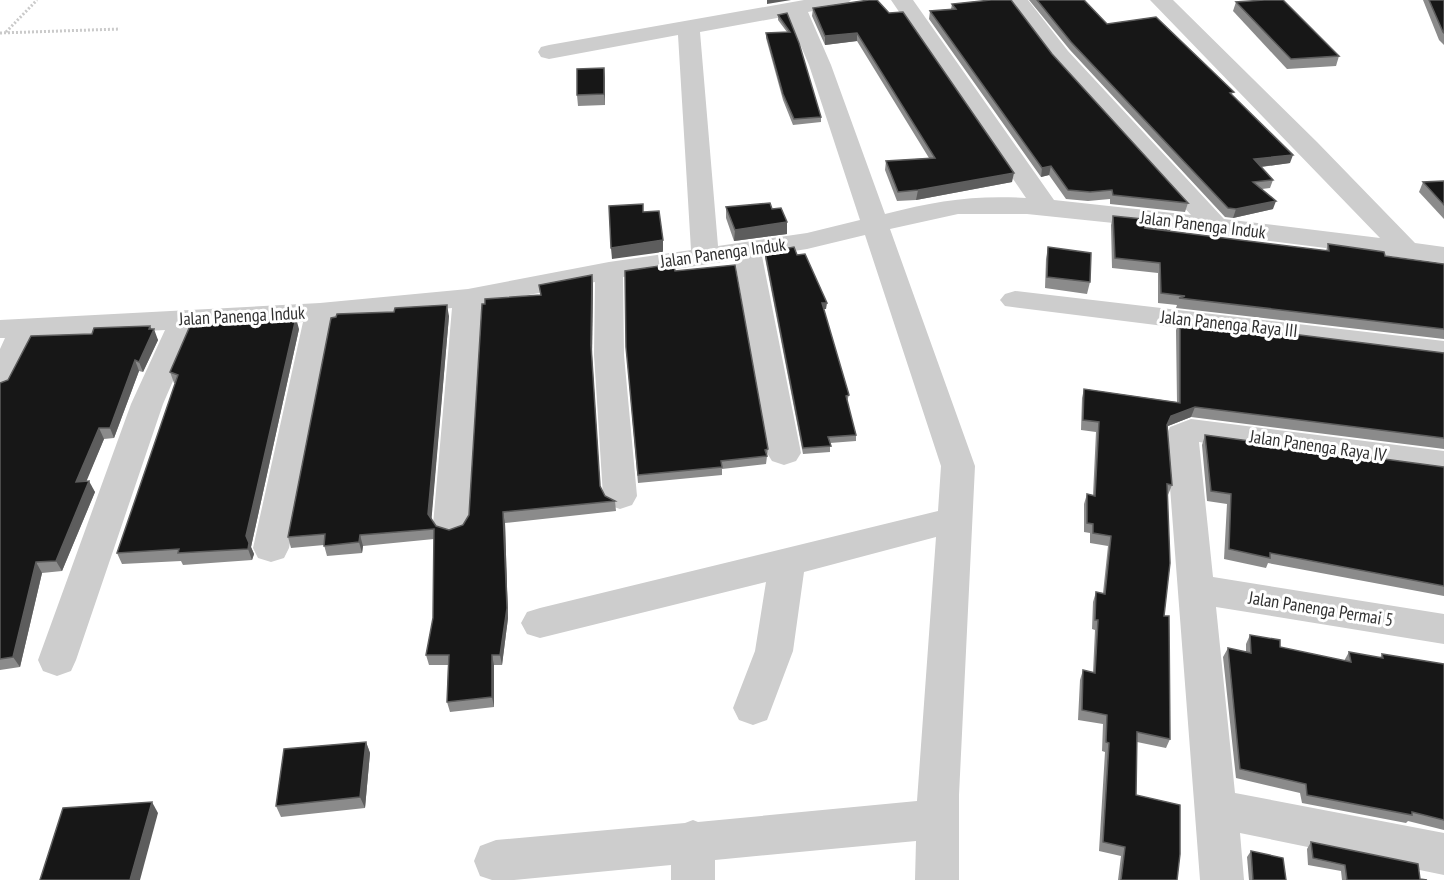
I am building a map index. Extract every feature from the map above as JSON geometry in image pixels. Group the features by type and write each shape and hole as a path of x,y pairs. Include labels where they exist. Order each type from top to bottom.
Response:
{"street":[{"path":"549,52 840,0"},
{"path":"902,0 1046,208"},
{"path":"1017,0 1076,74 1215,225"},
{"path":"1161,0 1308,147 1406,250"},
{"path":"795,9 820,65 958,466 938,819 937,880"},
{"path":"689,28 705,256"},
{"name":"Jalan Panenga Induk","path":"12,328 320,312 468,298 609,271 807,241 946,207 1046,208 1215,225 1444,255"},
{"path":"747,251 784,453"},
{"path":"609,271 609,355 620,496"},
{"path":"452,525 468,298"},
{"name":"Jalan Panenga Raya III","path":"1014,300 1444,351"},
{"path":"271,548 320,312"},
{"path":"57,660 147,404 184,319"},
{"path":"0,383 12,328"},
{"name":"Jalan Panenga Raya IV","path":"1197,589 1182,435 1191,430 1444,463"},
{"path":"540,623 788,563 956,519"},
{"path":"753,708 774,651 788,563"},
{"path":"1197,589 1222,880"},
{"name":"Jalan Panenga Permai 5","path":"1197,589 1444,629"},
{"path":"1217,808 1444,854"},
{"path":"496,861 693,860 938,819"}],"path":[{"path":"5,32 37,0"},
{"path":"0,33 120,29"}],"building":[{"path":"877,0 889,13 903,12 1014,173 898,192 886,161 935,158 857,33 825,36 813,8"},
{"path":"1011,0 1052,54 1188,203 1113,195 1112,190 1090,192 1068,190 1051,166 1042,168 930,11 956,9 952,4"},
{"path":"1037,0 1084,0 1107,24 1156,17 1234,92 1230,93 1293,155 1254,159 1273,180 1253,182 1276,201 1236,209 1228,208 1071,42"},
{"path":"1283,0 1339,56 1291,59 1236,2"},
{"path":"1429,0 1444,0 1444,33 1443,32"},
{"path":"787,13 799,43 821,117 794,119 783,94 766,33 790,32 778,15"},
{"path":"604,68 604,94 577,95 577,69"},
{"path":"1444,181 1444,205 1423,182"},
{"path":"770,203 772,209 781,208 787,222 735,230 726,207"},
{"path":"643,204 643,212 659,211 663,240 611,248 609,206"},
{"path":"1113,216 1173,222 1144,228 1329,251 1328,244 1384,252 1385,256 1444,264 1444,329 1179,298 1185,296 1161,293 1160,263 1115,258"},
{"path":"794,247 797,255 805,254 827,303 822,303 849,395 846,396 856,435 828,437 831,446 803,448 765,252"},
{"path":"1048,247 1091,253 1090,282 1047,277"},
{"path":"666,265 666,267 674,266 675,271 735,265 768,449 765,450 767,456 721,461 722,467 638,475 626,347 625,271"},
{"path":"592,275 591,345 600,486 605,496 615,501 503,512 507,608 500,655 492,655 492,697 447,702 449,655 426,655 433,618 434,529 360,535 359,542 324,546 325,534 288,537 331,318 336,317 337,314 394,312 395,308 447,305 428,514 436,526 449,530 463,525 469,515 482,304 485,304 485,299 541,295 539,285"},
{"path":"296,318 246,536 249,543 248,549 178,553 179,549 117,553 178,375 170,372 190,326"},
{"path":"1180,320 1444,353 1444,438 1195,407 1171,416 1167,425 1172,485 1167,484 1170,563 1164,616 1169,616 1170,739 1137,732 1136,795 1180,805 1180,854 1177,880 1121,880 1125,847 1103,842 1109,743 1106,742 1107,715 1082,710 1083,670 1095,673 1098,620 1095,620 1096,592 1105,594 1111,536 1093,533 1093,524 1087,523 1087,494 1095,496 1099,422 1083,420 1084,389 1180,403"},
{"path":"150,326 149,329 154,329 139,362 135,360 110,428 99,428 76,482 89,481 56,561 36,562 13,657 0,659 0,383 8,380 31,336 92,334 94,328"},
{"path":"1205,435 1444,467 1444,586 1270,553 1270,558 1229,549 1231,494 1211,491"},
{"path":"1250,635 1280,640 1280,647 1351,662 1349,652 1383,658 1382,654 1444,664 1444,820 1412,812 1412,815 1307,795 1306,784 1240,769 1228,648 1251,653"},
{"path":"366,742 360,797 276,806 284,749"},
{"path":"152,802 130,880 40,880 63,808"},
{"path":"1311,842 1418,864 1420,879 1427,880 1347,880 1345,865 1313,858"},
{"path":"1251,851 1283,858 1286,880 1253,880"}]}
